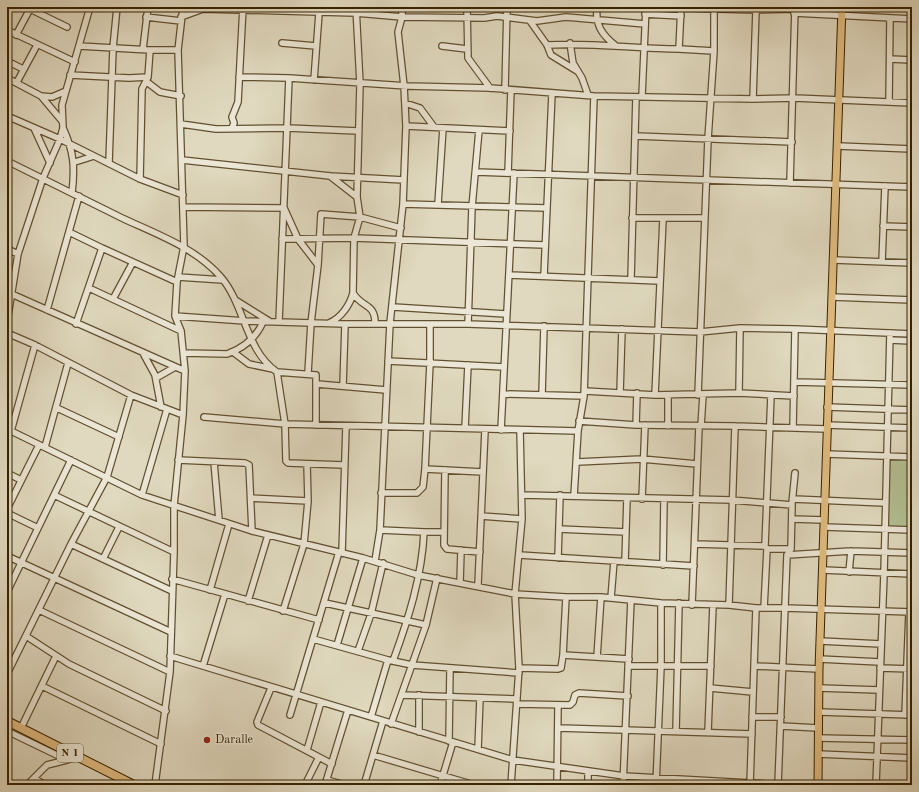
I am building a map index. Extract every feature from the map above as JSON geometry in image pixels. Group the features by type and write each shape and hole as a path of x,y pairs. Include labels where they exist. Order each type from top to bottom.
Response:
{"highway":[{"name":"N 1","path":"7,721 134,785"}],"main road":[{"path":"818,785 819,659 842,7"}],"street":[{"path":"7,322 13,295 18,254 43,178 60,139 62,128 62,105 90,7"},
{"path":"109,163 113,48 117,7"},
{"path":"144,49 148,7"},
{"path":"155,785 170,672 174,506 183,415 185,372 181,331 175,316 177,280 184,246 181,96 178,50 183,7"},
{"path":"256,7 263,12"},
{"path":"375,561 380,530 390,323 393,307 403,204 406,126 404,86 398,40 398,32 402,17 402,7"},
{"path":"467,7 469,18 467,49 468,58 490,88"},
{"path":"501,430 512,207 506,7"},
{"path":"597,7 597,19 603,35 616,46"},
{"path":"630,279 636,136 646,7"},
{"path":"679,49 681,7 714,10 714,8 794,10 841,16 912,19"},
{"path":"16,34 30,8 67,27"},
{"path":"146,17 181,19 201,9 243,9 263,12 279,9 319,13 356,10 402,17 506,17 530,21 566,17 645,24"},
{"path":"232,128 234,123 232,117 238,102 243,39 243,9"},
{"path":"325,323 331,322 344,311 351,300 353,293 354,238 360,217 357,197 360,84 356,10"},
{"path":"692,605 697,464 700,426 700,332 708,139 712,98 714,10"},
{"path":"753,99 756,10"},
{"path":"790,183 794,98 794,10"},
{"path":"314,80 319,13"},
{"path":"645,14 681,16"},
{"path":"889,102 890,18"},
{"path":"530,21 547,45 551,55 577,71"},
{"path":"7,30 75,62"},
{"path":"282,43 316,46"},
{"path":"547,45 570,43 643,49 714,51"},
{"path":"570,43 573,63 591,95 592,176 585,394 578,431 574,496"},
{"path":"17,82 37,45"},
{"path":"79,46 178,50"},
{"path":"442,46 467,49"},
{"path":"140,180 142,85 147,80 150,50"},
{"path":"890,59 912,60"},
{"path":"7,61 24,69"},
{"path":"70,75 112,76 147,80 160,92 181,96"},
{"path":"239,77 289,78 404,86 490,88 591,95 753,99 794,98 912,103"},
{"path":"7,78 41,96 62,121"},
{"path":"279,322 289,78"},
{"path":"41,96 52,97 66,90"},
{"path":"544,276 552,93"},
{"path":"405,103 420,108 434,127"},
{"path":"7,116 60,139 140,180 182,195"},
{"path":"181,124 216,129 287,128 358,131"},
{"path":"406,126 510,131"},
{"path":"34,128 50,163"},
{"path":"62,128 70,144 74,162 72,193"},
{"path":"438,204 443,128"},
{"path":"468,324 472,207 479,130"},
{"path":"636,136 792,142"},
{"path":"838,146 912,149"},
{"path":"74,162 94,156"},
{"path":"182,160 330,176 404,180"},
{"path":"7,161 184,246 211,267 223,280 237,301 257,349 275,370 285,424 286,461 288,463 344,465"},
{"path":"476,172 912,187"},
{"path":"330,176 357,197"},
{"path":"61,188 73,181"},
{"path":"882,262 885,186"},
{"path":"47,310 79,196"},
{"path":"403,204 547,208"},
{"path":"183,207 284,208"},
{"path":"284,208 298,239 318,265"},
{"path":"308,373 321,214 360,217 401,228"},
{"path":"632,218 705,218"},
{"path":"655,395 663,219"},
{"path":"883,226 912,227"},
{"path":"69,232 133,262 177,280 223,280"},
{"path":"282,239 354,238 545,245"},
{"path":"76,324 102,248"},
{"path":"7,249 18,254"},
{"path":"834,260 912,263"},
{"path":"113,299 133,262"},
{"path":"509,275 660,281"},
{"path":"89,288 181,331"},
{"path":"7,292 185,372"},
{"path":"353,293 356,299 373,310 375,315 375,323"},
{"path":"832,297 912,300"},
{"path":"237,301 271,322"},
{"path":"393,307 506,314"},
{"path":"175,316 263,322 468,324 700,332 740,328 795,329 912,334"},
{"path":"184,353 227,354 233,352 252,339 263,322"},
{"path":"343,386 345,324"},
{"path":"381,493 420,492 425,469 430,363 430,324"},
{"path":"542,395 544,326"},
{"path":"739,393 740,328"},
{"path":"620,393 622,329"},
{"path":"793,428 795,329"},
{"path":"7,333 35,345 131,395 183,415"},
{"path":"876,785 880,644 884,574 890,334"},
{"path":"890,340 912,341"},
{"path":"35,345 9,430 142,495 229,524 383,563 418,575 478,585 515,594 566,597 601,597 661,603 729,605 756,608 910,612 909,669 905,715"},
{"path":"233,352 249,364 275,370 316,375 316,424"},
{"path":"142,495 164,408 153,368 144,353"},
{"path":"388,361 504,367"},
{"path":"7,509 42,446 57,408 68,363"},
{"path":"465,428 468,365"},
{"path":"156,378 175,367"},
{"path":"794,382 912,385"},
{"path":"317,384 386,390"},
{"path":"502,394 542,395 637,393 655,395 700,395 739,393 794,396"},
{"path":"636,425 637,393"},
{"path":"8,671 107,477 131,395"},
{"path":"668,395 668,426"},
{"path":"764,608 766,503 771,395"},
{"path":"827,407 912,410"},
{"path":"57,408 119,437"},
{"path":"204,416 285,424 465,428 485,430 578,431"},
{"path":"580,421 668,426 912,428"},
{"path":"642,499 642,458 645,425"},
{"path":"290,715 318,620 325,603 340,553 346,426"},
{"path":"729,605 735,426"},
{"path":"478,585 485,430"},
{"path":"511,785 514,760 519,670 515,594 520,555 522,519 520,430"},
{"path":"826,454 912,457"},
{"path":"577,462 642,458 697,464"},
{"path":"7,592 71,460"},
{"path":"178,460 245,463 248,465 252,531"},
{"path":"214,462 219,520"},
{"path":"283,611 304,544 308,501 307,464"},
{"path":"425,469 483,472"},
{"path":"445,470 445,547 480,552"},
{"path":"7,473 22,480"},
{"path":"778,785 784,608 795,473"},
{"path":"54,495 89,513 174,552"},
{"path":"522,495 560,495 696,501 732,500 766,503 825,500 885,503"},
{"path":"558,558 560,495"},
{"path":"251,498 308,501"},
{"path":"625,562 627,498"},
{"path":"663,565 664,500"},
{"path":"7,513 38,528"},
{"path":"481,516 522,519"},
{"path":"792,519 912,530"},
{"path":"210,590 229,524"},
{"path":"103,559 119,527"},
{"path":"559,529 626,532"},
{"path":"380,530 444,532"},
{"path":"371,717 407,620 418,575 424,532"},
{"path":"248,601 268,535"},
{"path":"72,544 172,591"},
{"path":"695,544 731,544 766,547 789,552 851,551 912,553"},
{"path":"460,583 461,550"},
{"path":"849,572 851,551"},
{"path":"520,555 694,566"},
{"path":"7,556 171,632"},
{"path":"337,646 363,558"},
{"path":"611,598 614,561"},
{"path":"358,652 371,614 383,563"},
{"path":"823,570 884,574 912,574"},
{"path":"391,724 426,625 437,578"},
{"path":"172,579 318,620"},
{"path":"203,666 225,594"},
{"path":"313,639 391,661 412,665 450,668 519,670 558,669 562,665 566,597"},
{"path":"597,656 601,597"},
{"path":"623,785 631,600"},
{"path":"325,603 426,625"},
{"path":"656,785 661,666 661,603"},
{"path":"676,731 679,603"},
{"path":"708,732 713,605"},
{"path":"750,785 756,608"},
{"path":"39,610 170,672"},
{"path":"26,636 56,656 166,711"},
{"path":"820,641 880,644"},
{"path":"563,655 629,659"},
{"path":"21,728 56,656"},
{"path":"170,656 271,688 514,760 588,772 624,776 707,783 785,785"},
{"path":"819,659 909,669"},
{"path":"628,666 711,666"},
{"path":"754,666 783,666 819,669"},
{"path":"440,785 451,741 450,668"},
{"path":"42,686 161,744"},
{"path":"271,688 258,725 332,764"},
{"path":"710,688 753,692"},
{"path":"819,688 879,690"},
{"path":"402,694 480,698 558,706 572,704 575,695 579,692 628,696"},
{"path":"419,695 419,732"},
{"path":"478,749 480,698"},
{"path":"307,750 322,702"},
{"path":"557,785 558,706"},
{"path":"345,785 326,782 348,710"},
{"path":"819,712 912,715"},
{"path":"752,717 781,717"},
{"path":"364,785 383,721"},
{"path":"781,726 818,728"},
{"path":"558,728 752,734"},
{"path":"7,732 67,760"},
{"path":"818,738 877,738 912,740"},
{"path":"818,754 912,758"},
{"path":"373,755 474,785"},
{"path":"27,785 47,765 77,757"},
{"path":"305,785 319,757"},
{"path":"588,772 588,785"},
{"path":"34,778 45,785"}],"green space":[{"path":"888,457 912,458 912,528 886,527"}],"place":[{"name":"Daralle","path":"207,740"}]}
